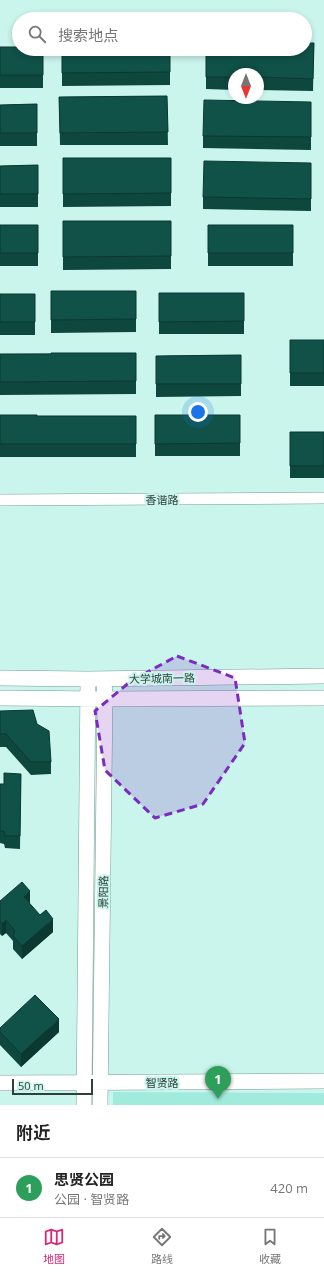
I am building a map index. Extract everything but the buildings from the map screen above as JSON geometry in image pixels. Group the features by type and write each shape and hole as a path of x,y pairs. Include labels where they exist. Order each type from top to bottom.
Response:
{"main road":[{"name":"大学城南一路","path":"0,678 104,679 324,676"},
{"name":"景阳路","path":"84,1105 88,679"},
{"name":"景阳路","path":"100,1105 104,679"},
{"name":"大学城南一路","path":"0,698 324,698"},
{"name":"智贤路","path":"0,1083 324,1081"}],"street":[{"name":"香谐路","path":"0,500 324,498"}],"highlighted area":[{"path":"177,656 235,678 245,743 203,804 155,818 105,770 95,711 131,681"}],"green space":[{"path":"113,1092 324,1093 324,1105 113,1105"}],"place":[{"name":"思贤公园","path":"218,1099"}]}
